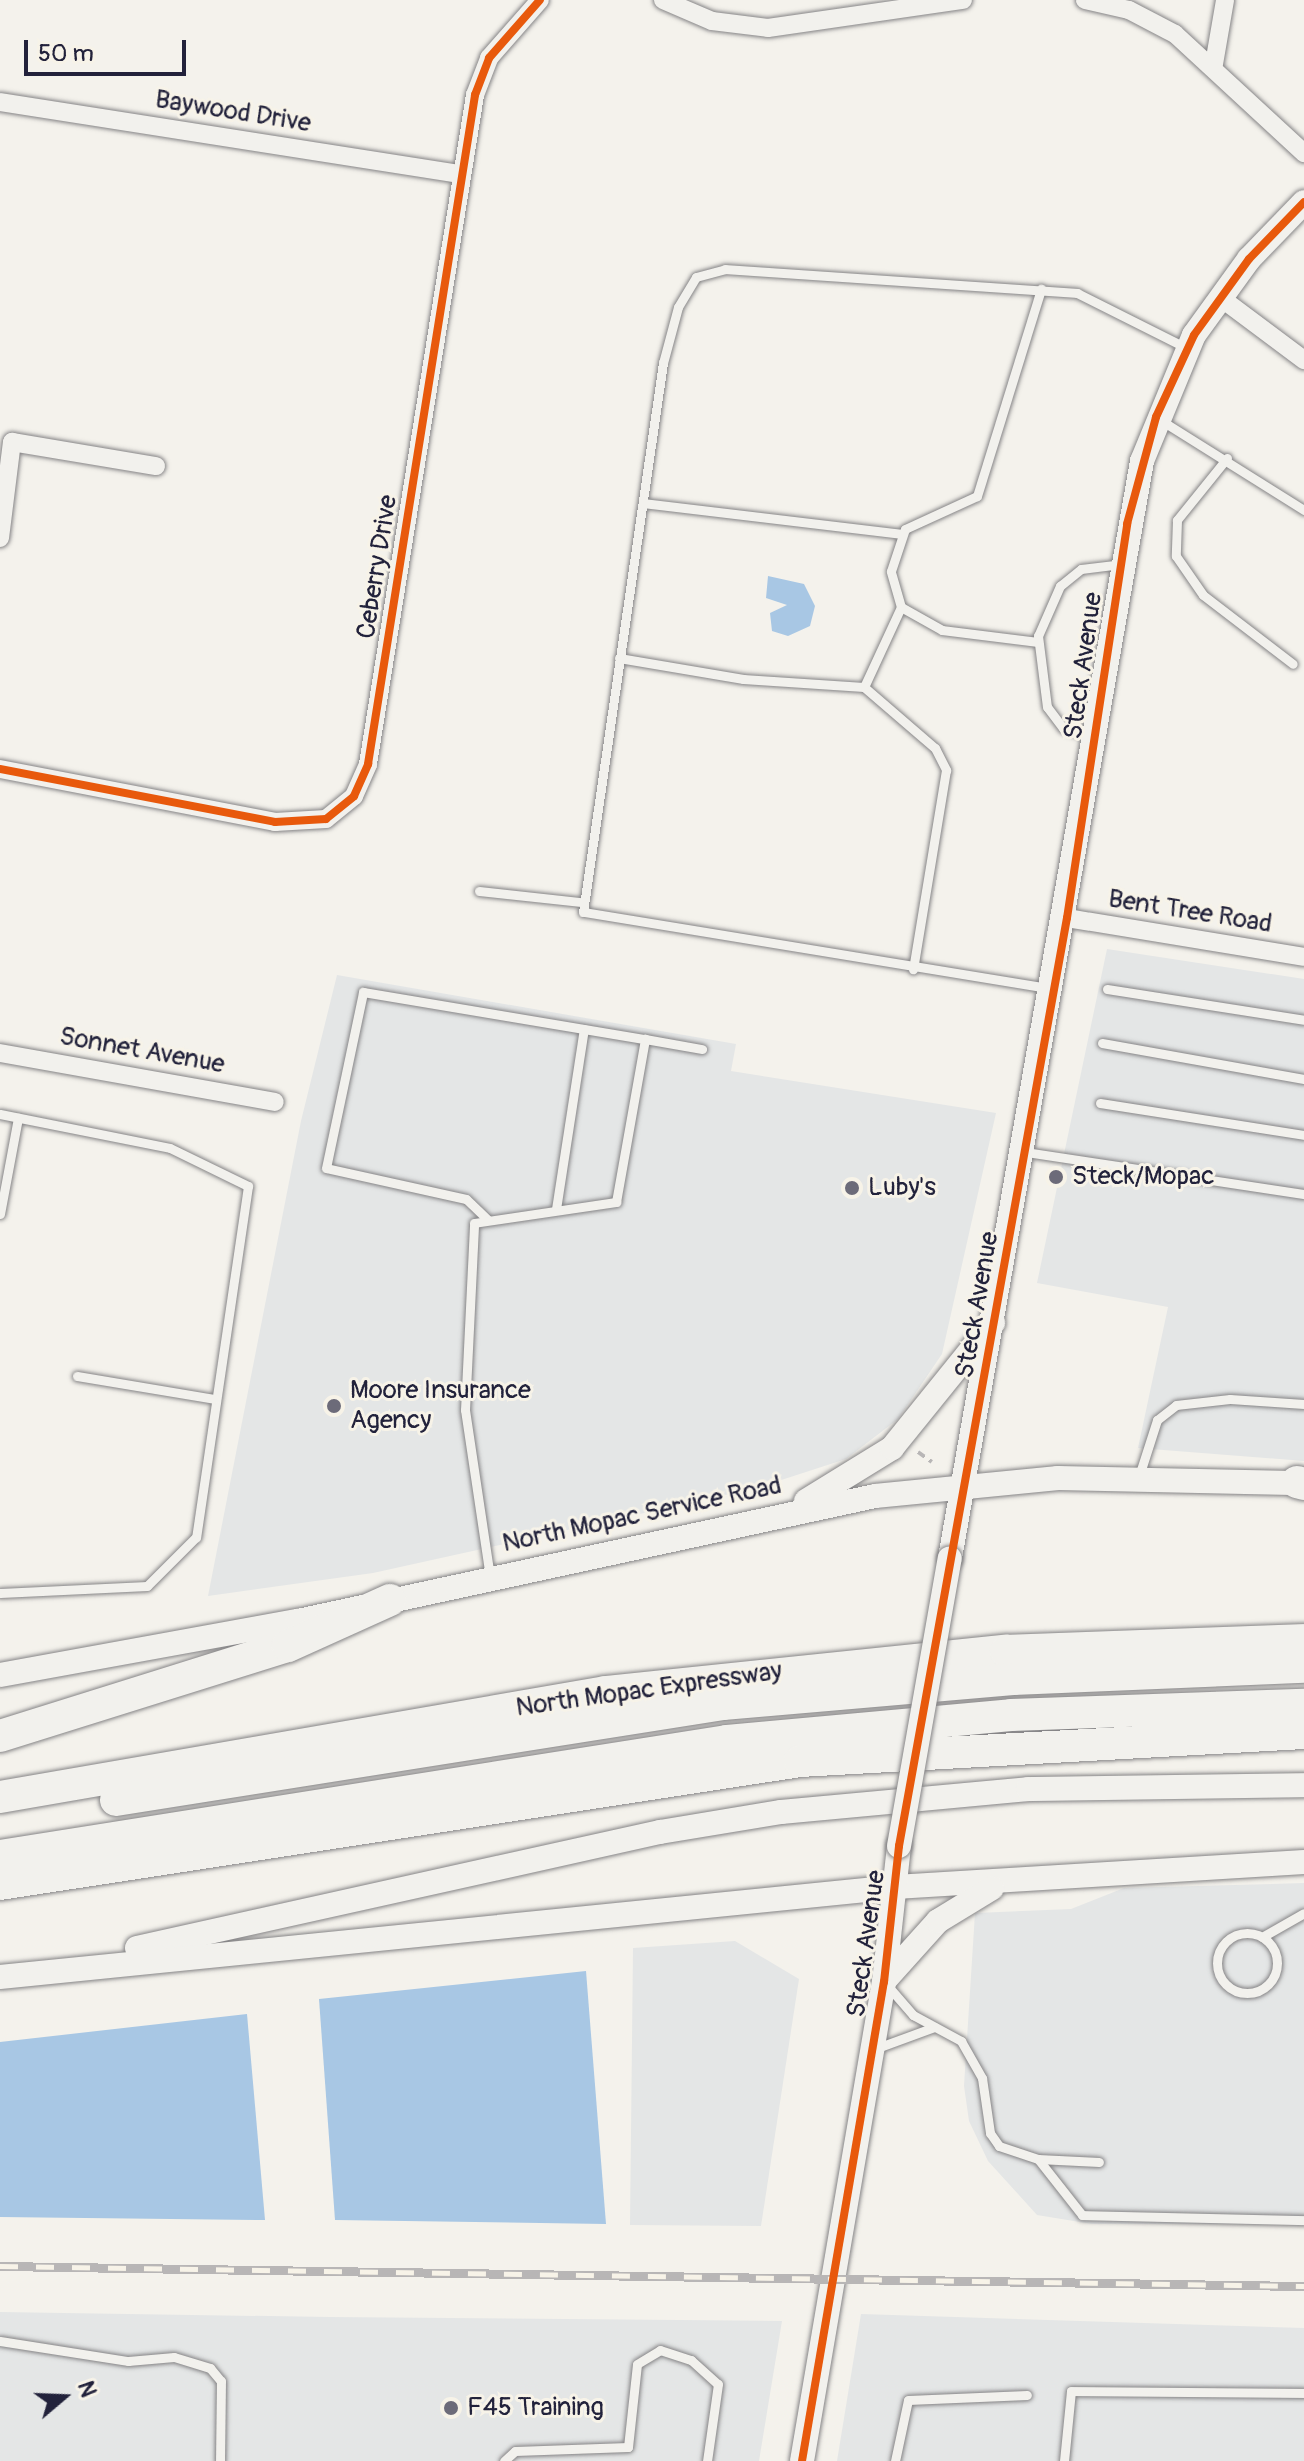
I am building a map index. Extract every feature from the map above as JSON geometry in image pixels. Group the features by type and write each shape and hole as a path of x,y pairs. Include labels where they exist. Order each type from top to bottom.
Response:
{"highway":[{"path":"0,1736 288,1646 390,1600"},
{"name":"North Mopac Expressway","path":"0,1797 606,1692 1006,1651 1304,1640"},
{"path":"0,1819 723,1704 1013,1679 1304,1667"},
{"path":"0,1856 727,1741 1011,1715 1304,1705"},
{"path":"0,1884 800,1761 1304,1733"}],"main road":[{"name":"Steck Avenue","path":"802,2461 884,1982 899,1846 1067,918 1119,564 1156,417 1187,348 1221,298 1304,202"},
{"path":"786,1512 892,1448 997,1317"},
{"name":"North Mopac Service Road","path":"0,1675 390,1600 786,1512 964,1484 1139,1476 1302,1483"},
{"path":"85,1964 325,1903 781,1812 1028,1789 1304,1785"},
{"path":"0,1977 85,1964 895,1887 1001,1884 1304,1862"},
{"path":"884,1982 938,1921 1001,1884"}],"street":[{"name":"Ceberry Drive","path":"0,769 275,822 326,819 354,796 368,764 459,174 489,58 540,0"},
{"path":"663,0 712,21 768,28 963,0"},
{"path":"1085,0 1129,10 1214,64 1304,153"},
{"path":"1214,64 1225,0"},
{"name":"Baywood Drive","path":"0,102 459,174"},
{"path":"1221,298 1304,360"},
{"path":"0,538 12,442 156,466"},
{"name":"Bent Tree Road","path":"1067,918 1304,957"},
{"name":"Sonnet Avenue","path":"0,1053 275,1102"}],"lane":[{"path":"581,902 643,503 678,307 706,270 1077,293 1147,323 1187,348"},
{"path":"643,503 902,534 977,496 1041,289"},
{"path":"1156,417 1227,458 1304,510"},
{"path":"1227,458 1177,520 1176,556 1203,595 1293,664"},
{"path":"864,687 901,607 891,571 902,534"},
{"path":"1094,737 1063,728 1047,707 1038,642 1060,586 1081,569 1119,564"},
{"path":"901,607 942,630 1038,642"},
{"path":"619,658 743,679 864,687 935,748 946,770 913,969"},
{"path":"479,891 581,902 592,915 913,969 1055,989"},
{"path":"1107,989 1304,1020"},
{"path":"488,1220 466,1199 326,1168 363,992 702,1049"},
{"path":"556,1209 584,1029"},
{"path":"490,1577 465,1410 474,1223 616,1202 645,1039"},
{"path":"1102,1043 1304,1079"},
{"path":"1100,1103 1304,1135"},
{"path":"0,1114 170,1148 248,1186 214,1399 196,1537 171,1567 147,1586 0,1593"},
{"path":"0,1214 18,1118"},
{"path":"1026,1152 1304,1194"},
{"path":"77,1376 214,1399"},
{"path":"1139,1476 1157,1420 1176,1405 1304,1404"},
{"path":"1262,1937 1277,1960 1273,1978 1249,1993 1230,1987 1219,1971 1220,1951 1233,1936 1262,1937 1304,1913"},
{"path":"884,1982 975,2059 984,2121 999,2146 1038,2159 1099,2162"},
{"path":"872,2049 934,2027"},
{"path":"1038,2159 1082,2215 1304,2220"},
{"path":"0,2341 128,2361 174,2357 210,2368 221,2381 220,2461"},
{"path":"504,2461 515,2451 628,2447 637,2364 660,2350 691,2360 718,2384 707,2461"},
{"path":"1064,2461 1071,2391 1304,2393"},
{"path":"895,2461 908,2400 1027,2395"}],"path":[{"path":"914,1448 932,1462"}],"shaded area":[{"path":"1107,949 1304,979 1304,1461 1138,1448 1168,1307 1037,1283"},
{"path":"337,975 736,1044 731,1071 996,1113 942,1354 898,1419 846,1459 757,1488 373,1573 208,1596 301,1121"},
{"path":"1304,1883 1304,2224 1092,2224 1037,2215 988,2161 969,2121 964,2086 975,1913 1071,1909 1124,1888"},
{"path":"735,1941 799,1979 761,2226 630,2225 633,1948"},
{"path":"0,2312 782,2321 759,2461 0,2461"},
{"path":"861,2314 1304,2328 1304,2461 837,2461"}],"water":[{"path":"768,576 804,584 815,606 810,626 788,636 772,631 770,613 787,605 766,598"},
{"path":"586,1971 606,2224 335,2220 319,1999"},
{"path":"247,2014 265,2220 0,2217 0,2042"}],"railway":[{"path":"0,2266 1304,2286"}],"cycle path":[{"path":"0,769 275,822 326,819 354,796 368,764 475,95 489,58 540,0"},
{"path":"802,2461 884,1982 899,1846 1067,918 1127,524 1156,417 1194,335 1249,259 1304,202"}],"place":[{"name":"Steck/Mopac","path":"1056,1177"},
{"name":"Luby's","path":"852,1188"},
{"name":"Moore Insurance Agency","path":"334,1406"},
{"name":"F45 Training","path":"451,2408"}]}
